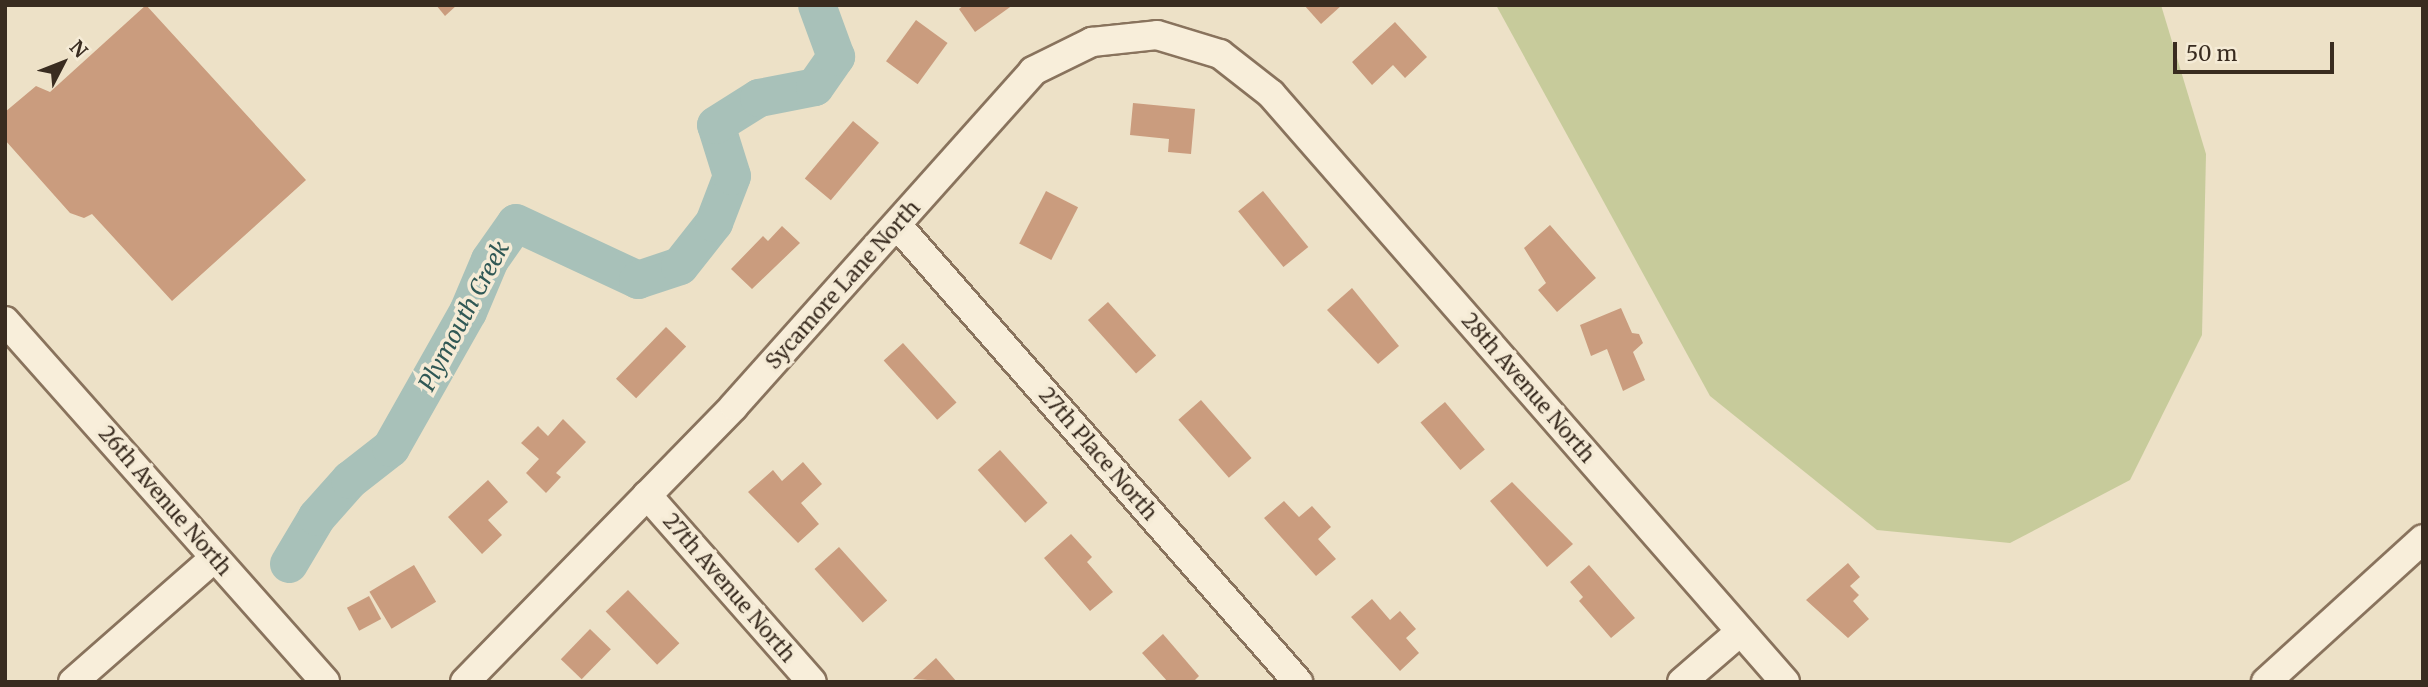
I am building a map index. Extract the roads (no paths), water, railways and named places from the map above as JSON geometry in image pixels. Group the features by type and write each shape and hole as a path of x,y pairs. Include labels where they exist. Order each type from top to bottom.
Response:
{"street":[{"name":"Sycamore Lane North","path":"465,682 647,495 898,226 1033,71 1092,42 1157,35 1189,42 1220,54 1271,94"},
{"name":"28th Avenue North","path":"1271,94 1785,682"},
{"name":"27th Place North","path":"898,226 1298,682"},
{"name":"26th Avenue North","path":"5,321 325,682"},
{"name":"27th Avenue North","path":"647,495 812,682"},
{"path":"2266,682 2422,541"},
{"path":"73,682 214,558"},
{"path":"1682,682 1740,632"}],"waterway":[{"name":"Plymouth Creek","path":"289,564 317,517 350,480 391,448 468,312 490,260 516,223 638,280 680,266 714,223 732,176 716,125 759,98 815,87 836,57 817,5"}]}
